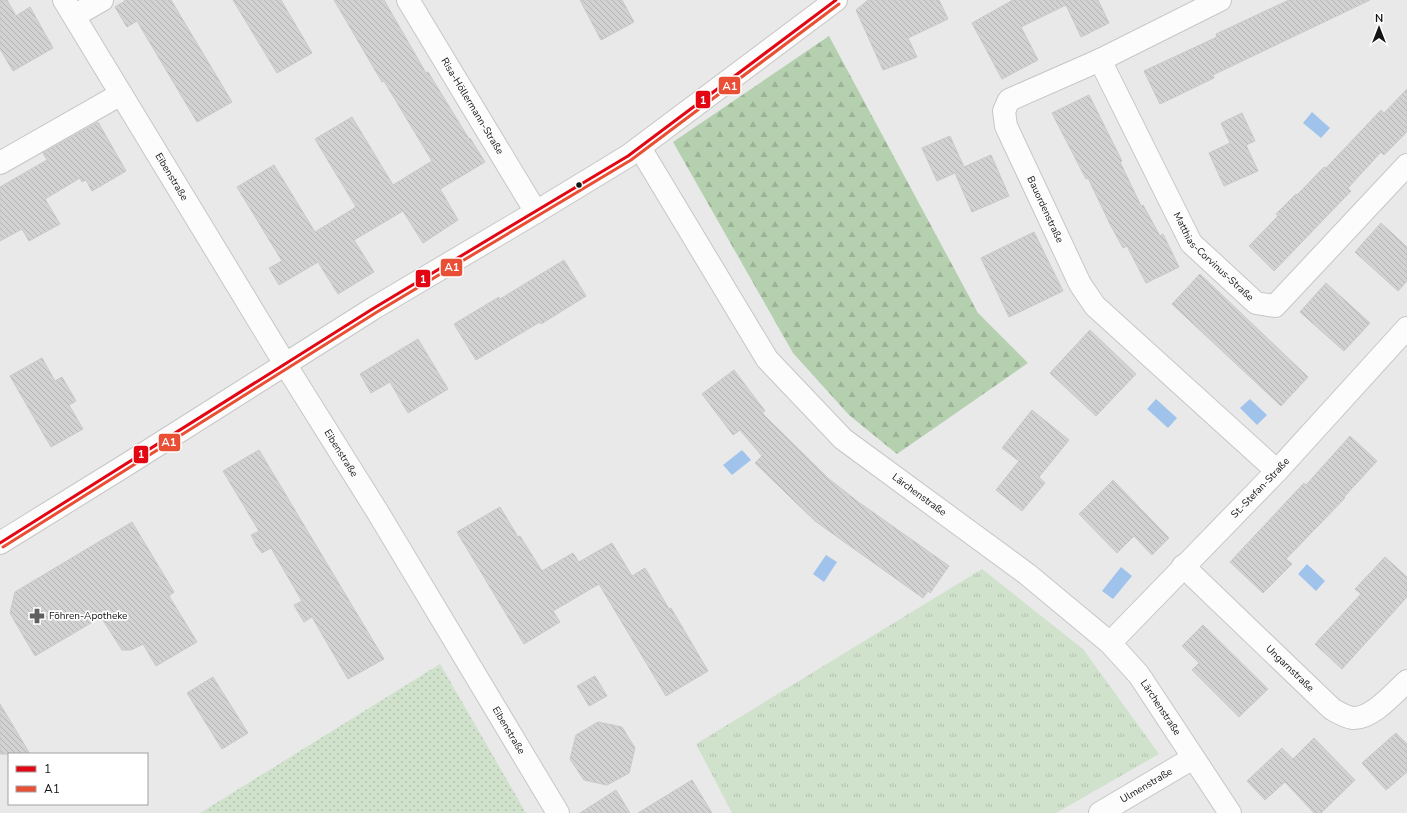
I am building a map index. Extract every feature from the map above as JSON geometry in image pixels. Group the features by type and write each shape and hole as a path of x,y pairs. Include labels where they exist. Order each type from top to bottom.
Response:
{"street":[{"path":"69,8 102,0"},
{"name":"Risa-Höllermann-Straße","path":"408,0 536,212"},
{"path":"0,543 374,308 536,212 640,148 836,0"},
{"name":"Bauordenstraße","path":"1220,0 1100,60 1009,100 1004,111 1006,126 1080,284 1095,306 1277,471"},
{"name":"Eibenstraße","path":"69,8 285,364 377,511 558,813"},
{"name":"Matthias-Corvinus-Straße","path":"1100,60 1191,243 1256,303 1274,306 1407,165"},
{"path":"0,163 121,94"},
{"name":"Lärchenstraße","path":"640,148 772,365 843,439 1027,574 1110,643 1139,675 1230,813"},
{"name":"St.-Stefan-Straße","path":"1110,643 1183,566 1277,471 1407,328"},
{"name":"Ungarnstraße","path":"1183,566 1332,709 1343,716 1353,718 1366,716 1407,681"},
{"name":"Ulmenstraße","path":"1100,813 1193,758"}],"green space":[{"path":"829,36 978,313 1028,363 897,454 849,415 793,353 673,142"},
{"path":"982,569 1083,649 1159,754 1056,813 732,813 696,744"},
{"path":"440,664 526,813 200,813"}],"water":[{"path":"1312,112 1330,128 1321,138 1303,123"},
{"path":"1156,399 1177,418 1168,428 1147,409"},
{"path":"1250,399 1267,415 1257,425 1240,408"},
{"path":"742,450 751,460 732,475 723,465"},
{"path":"826,555 837,562 824,582 813,574"},
{"path":"1307,564 1325,581 1316,591 1298,574"},
{"path":"1121,567 1132,576 1113,599 1102,591"}],"building":[{"path":"0,0 7,0 16,16 30,7 53,48 13,71 0,49"},
{"path":"124,0 171,0 232,102 197,122 137,21 127,27 115,7 125,1"},
{"path":"233,0 281,0 312,53 277,73"},
{"path":"334,0 384,0 426,73 428,72 469,139 470,138 485,162 440,189 458,220 423,243 403,211 354,240 374,272 338,294 318,262 279,285 269,268 282,261 237,187 274,165 315,232 356,207 315,139 352,117 393,185 432,161 384,81 382,82"},
{"path":"580,0 622,0 634,22 601,40"},
{"path":"868,0 939,0 948,19 908,38 917,57 883,70 856,10"},
{"path":"1013,0 1098,0 1109,23 1081,37 1066,5 1021,27 1038,60 1002,79 972,23"},
{"path":"1289,0 1370,0 1213,75 1214,78 1160,104 1144,71 1217,37 1216,34"},
{"path":"1407,89 1407,132 1384,155 1381,152 1348,188 1351,191 1274,271 1249,246 1278,216 1276,214 1296,194 1297,195 1324,167 1326,168 1381,110 1384,113"},
{"path":"1089,95 1122,161 1120,162 1141,206 1143,205 1160,236 1163,234 1179,267 1146,283 1127,246 1123,248 1088,178 1086,179 1052,113"},
{"path":"1242,113 1255,141 1246,145 1258,171 1224,186 1209,153 1230,143 1221,123"},
{"path":"98,122 126,171 92,191 86,180 82,182 80,178 45,199 60,224 29,241 22,229 0,241 0,187 47,160 43,153"},
{"path":"950,136 964,167 991,155 1009,196 972,212 955,173 937,181 922,148"},
{"path":"1381,223 1407,247 1407,281 1398,291 1355,252"},
{"path":"1034,232 1063,291 1009,317 981,258"},
{"path":"564,260 586,296 541,324 540,322 476,360 454,324 499,297 500,299"},
{"path":"1200,274 1308,377 1281,406 1172,304"},
{"path":"1326,283 1370,323 1344,351 1300,312"},
{"path":"1090,330 1136,374 1096,416 1050,373"},
{"path":"418,339 448,389 408,413 390,382 371,393 360,374"},
{"path":"42,358 55,381 62,377 76,401 69,405 83,429 51,447 10,376"},
{"path":"734,370 765,411 762,413 829,479 857,501 949,566 930,593 928,591 923,598 815,521 755,463 762,456 740,430 733,435 702,394"},
{"path":"1032,410 1069,440 1039,477 1045,483 1022,511 996,490 1019,461 1002,448"},
{"path":"1350,436 1377,461 1344,497 1345,498 1286,559 1292,564 1263,593 1230,562 1304,483 1306,485"},
{"path":"259,450 384,659 348,679 312,617 304,622 294,605 302,601 271,548 262,553 256,545 251,535 259,531 223,471"},
{"path":"1113,480 1169,538 1152,555 1134,536 1117,553 1079,514"},
{"path":"500,507 518,537 520,536 542,571 573,553 579,562 612,543 632,576 645,568 669,609 671,608 708,671 666,696 599,584 553,611 560,622 524,644 457,532"},
{"path":"132,522 174,592 169,596 197,642 156,666 143,644 131,650 122,650 101,617 35,656 10,613 15,592"},
{"path":"1385,557 1407,577 1407,597 1342,669 1315,644 1361,594 1355,589"},
{"path":"1203,625 1268,689 1239,717 1192,670 1199,663 1182,646"},
{"path":"595,676 607,696 589,706 577,686"},
{"path":"213,677 248,733 222,749 187,693"},
{"path":"0,704 29,753 0,754"},
{"path":"598,722 622,727 635,748 629,773 607,785 584,780 570,759 576,735"},
{"path":"1396,733 1407,744 1407,772 1386,790 1362,763"},
{"path":"1314,738 1355,780 1321,813 1314,813 1285,782 1265,800 1247,781 1282,748 1293,759"},
{"path":"692,780 712,813 638,813"},
{"path":"616,790 630,813 580,813"}],"transit line":[{"name":"1","path":"0,543 374,308 628,156 836,0"},
{"name":"A1","path":"3,547 377,312 631,160 839,4"}],"place":[{"name":"Föhren-Apotheke","path":"37,616"}]}
